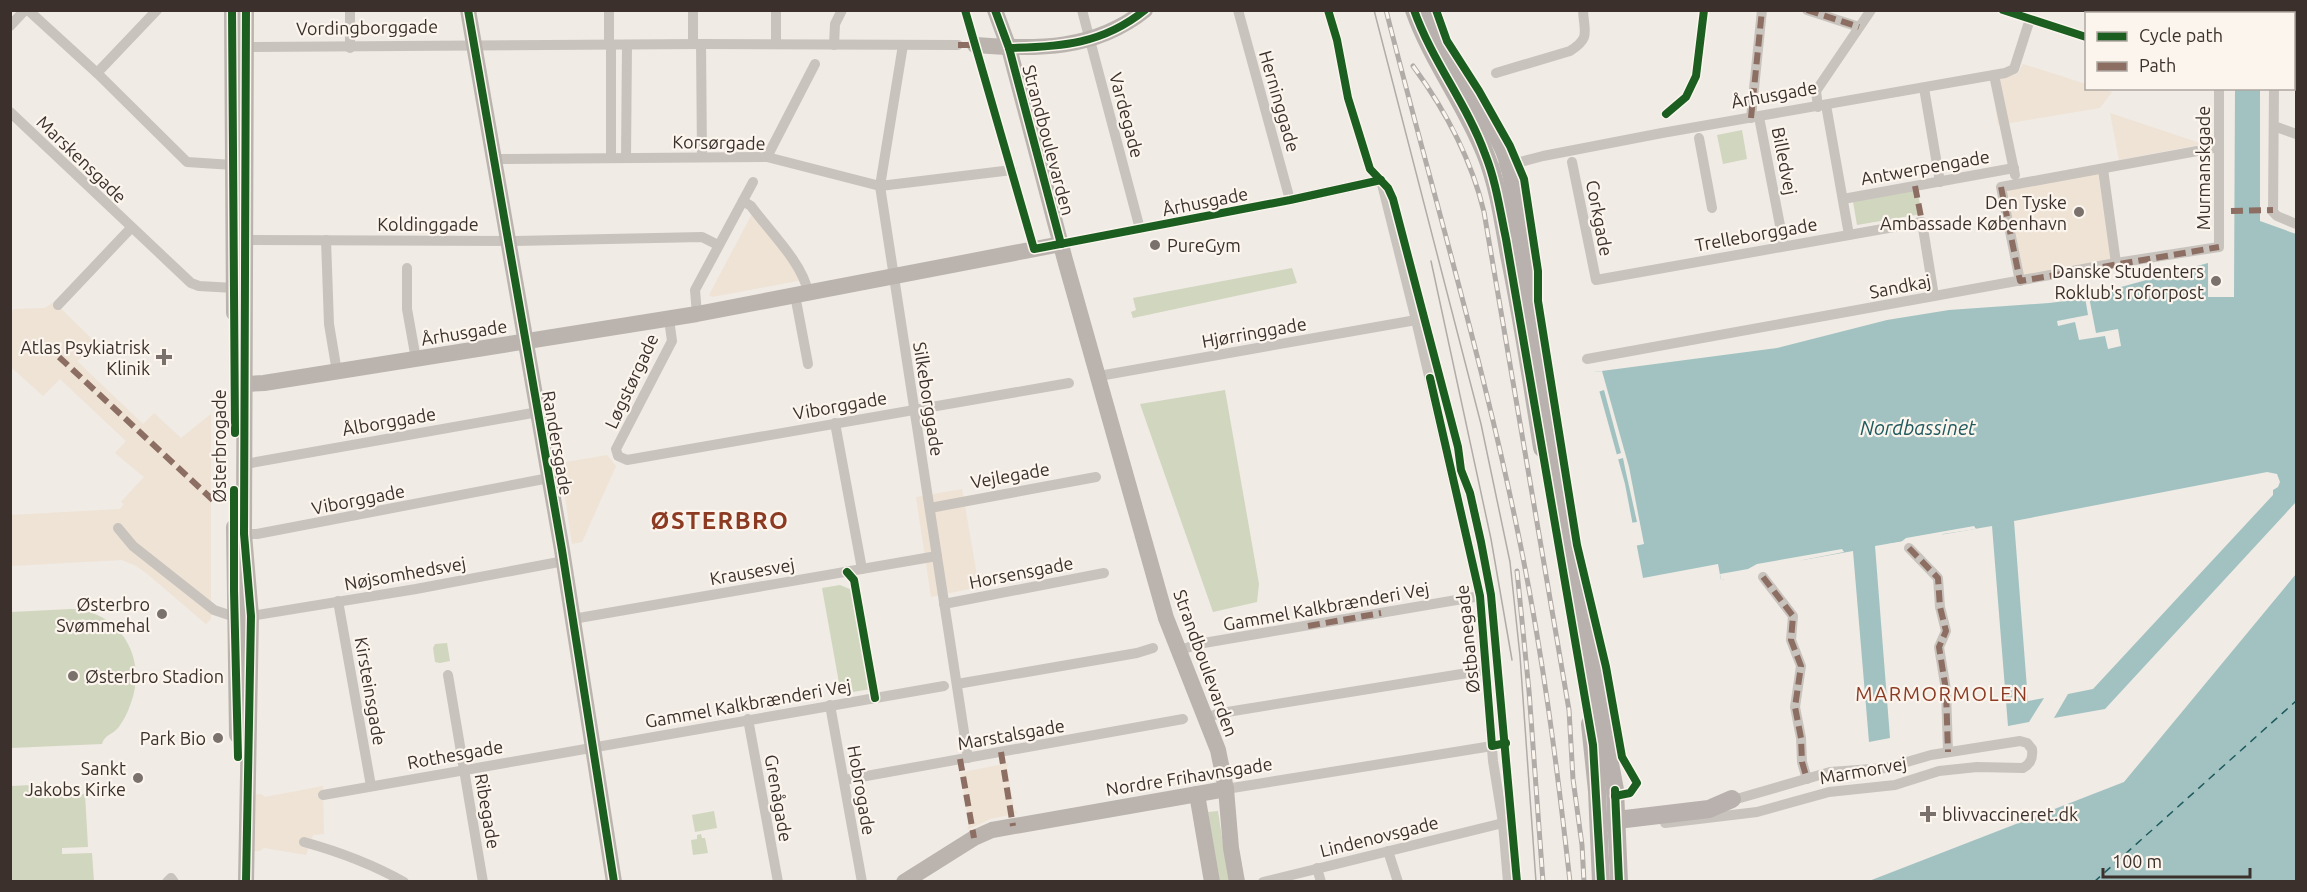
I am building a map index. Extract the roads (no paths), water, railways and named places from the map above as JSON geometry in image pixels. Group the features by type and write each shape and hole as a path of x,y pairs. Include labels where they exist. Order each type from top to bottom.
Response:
{"main road":[{"path":"1414,10 1425,39 1485,153 1499,168 1516,200 1572,573 1615,790 1613,822 1601,882"},
{"path":"1428,10 1441,45 1482,109 1503,148 1499,168 1520,312 1593,745 1613,822 1619,882"},
{"path":"1613,822 1709,809 1732,799"}],"street":[{"path":"10,26 26,10 97,73 187,162 239,165"},
{"path":"97,73 158,10"},
{"name":"Østerbrogade","path":"232,10 238,47 239,534 243,617 246,882"},
{"name":"Østerbrogade","path":"238,47 246,10"},
{"path":"350,10 350,48"},
{"name":"Randersgade","path":"468,10 524,342 564,561 614,882"},
{"path":"609,10 611,157"},
{"path":"693,10 697,44 702,157"},
{"path":"776,10 776,44"},
{"path":"834,45 835,24 842,10"},
{"name":"Strandboulevarden","path":"995,10 1009,48 1061,244 1164,610 1218,750 1226,789 1231,848 1237,882"},
{"name":"Vardegade","path":"1082,10 1140,229"},
{"name":"Vordingborggade","path":"238,47 776,44 967,45 1009,48 1068,45 1090,40 1124,27 1145,10"},
{"name":"Herninggade","path":"1238,10 1290,200"},
{"path":"1328,10 1337,40 1348,98 1364,150"},
{"path":"1496,73 1570,51 1579,46 1586,35 1583,10"},
{"name":"Billedvej","path":"1762,10 1755,118 1784,246"},
{"path":"1807,10 1859,27"},
{"path":"1849,235 1822,106 1816,91 1871,10"},
{"path":"2003,10 2085,37"},
{"name":"Århusgade","path":"1499,168 1577,149 1994,75 2014,69 2030,20"},
{"path":"626,158 627,45"},
{"name":"Silkeborggade","path":"903,45 880,186 968,758"},
{"path":"767,157 815,64"},
{"path":"1994,75 2017,184"},
{"path":"1924,88 1940,182"},
{"name":"Murmanskgade","path":"2219,90 2220,247"},
{"path":"2274,90 2273,212 2296,224"},
{"name":"Marskensgade","path":"10,112 191,283 200,286 240,288"},
{"path":"2274,126 2296,134"},
{"path":"1699,138 1712,208"},
{"path":"2020,281 2001,187 2219,147"},
{"name":"Korsørgade","path":"493,159 767,157 880,186 1012,170"},
{"name":"Corkgade","path":"1572,162 1596,280"},
{"name":"Antwerpengade","path":"1842,199 2014,168"},
{"path":"2103,168 2116,263"},
{"name":"Århusgade","path":"245,384 337,372 697,314 1290,200 1381,180"},
{"name":"Østbanegade","path":"1381,180 1480,596 1492,746 1503,823 1508,882"},
{"path":"697,314 695,290 753,182"},
{"path":"743,201 751,206 806,279 802,294 808,364"},
{"name":"Trelleborggade","path":"1596,280 1922,222 1934,296"},
{"name":"Marskensgade","path":"58,305 131,228"},
{"name":"Koldinggade","path":"239,240 508,241 702,237 718,245"},
{"path":"326,240 329,324 337,372"},
{"name":"Sandkaj","path":"1587,359 2116,263 2220,247"},
{"path":"407,268 407,309 416,359"},
{"name":"Østerbrogade","path":"240,288 245,384 240,464"},
{"name":"Løgstørgade","path":"618,456 616,449 672,341 669,319"},
{"name":"Hjørringgade","path":"1099,376 1416,320"},
{"name":"Viborggade","path":"618,456 627,460 1069,383"},
{"name":"Ålborggade","path":"240,464 538,412"},
{"path":"835,423 862,569"},
{"name":"Vejlegade","path":"930,508 1096,477"},
{"name":"Viborggade","path":"239,534 257,534 549,478"},
{"path":"118,528 133,546 214,610 243,617"},
{"path":"1910,549 1939,581 1939,600 1946,631 1939,647 1946,690 1948,752"},
{"name":"Krausesvej","path":"573,619 937,556"},
{"name":"Nøjsomhedsvej","path":"243,617 564,561"},
{"name":"Horsensgade","path":"944,604 1104,573"},
{"name":"Marmorvej","path":"1763,577 1793,616 1791,640 1801,666 1795,707 1801,738 1802,762 1807,779"},
{"name":"Gammel Kalkbrænderi Vej","path":"1178,651 1198,644 1480,596"},
{"name":"Kirsteinsgade","path":"338,601 371,786"},
{"name":"Østerbrogade","path":"237,882 238,755 243,617"},
{"path":"957,684 1137,653 1153,648"},
{"path":"1206,717 1486,670"},
{"name":"Ribegade","path":"448,675 483,882"},
{"name":"Gammel Kalkbrænderi Vej","path":"594,746 944,686"},
{"name":"Hobrogade","path":"830,705 862,882"},
{"name":"Grenågade","path":"748,719 778,882"},
{"name":"Marstalsgade","path":"844,780 1184,719"},
{"name":"Marmorvej","path":"1613,822 1757,812 1829,792 1895,785 1939,771 1977,767 2023,768 2028,765 2033,754 2031,746 2020,741 1948,752 1886,768 1830,772 1732,799"},
{"name":"Rothesgade","path":"323,795 594,746"},
{"name":"Nordre Frihavnsgade","path":"904,882 974,838 992,830 1492,746"},
{"path":"1197,795 1212,882"},
{"name":"Lindenovsgade","path":"1263,882 1503,823"},
{"path":"304,842 363,861 404,882"},
{"path":"1388,851 1398,882"},
{"path":"1317,868 1321,882"},
{"path":"166,882 171,878 174,882"}],"water":[{"path":"2296,11 2296,72 2295,12 2235,12"},
{"name":"Nordbassinet","path":"2235,90 2260,90 2260,221 2296,234 2296,502 2105,709 2054,718 2068,694 2093,689 2273,495 2273,490 2280,482 2277,474 2267,472 2014,521 2028,701 2044,698 2029,722 2008,726 1992,526 1875,546 1890,738 1869,742 1853,551 1803,560 1721,580 1718,564 1643,578 1625,484 1594,372 1777,348 1887,320 1949,310 2074,300 2208,263 2208,297 2234,297"},
{"path":"2296,574 2296,881 1869,881 2124,782"}],"tram line":[{"path":"1374,10 1481,424 1510,562 1520,656 1536,882"},
{"path":"1431,261 1491,539 1512,660"}],"railway":[{"path":"1386,10 1472,336 1518,533 1548,707 1570,882"},
{"path":"1413,66 1447,118 1465,154 1484,212 1569,710 1573,779 1582,845 1584,882"},
{"path":"1517,571 1529,691 1543,882"}],"place":[{"name":"Den Tyske Ambassade København","path":"2079,212"},
{"name":"PureGym","path":"1155,245"},
{"name":"Danske Studenters Roklub's roforpost","path":"2216,281"},
{"name":"Atlas Psykiatrisk Klinik","path":"164,357"},
{"name":"Østerbro Svømmehal","path":"162,614"},
{"name":"Østerbro Stadion","path":"73,676"},
{"name":"Park Bio","path":"218,738"},
{"name":"Sankt Jakobs Kirke","path":"138,778"},
{"name":"blivvaccineret.dk","path":"1928,814"}],"district":[{"name":"ØSTERBRO","path":"720,520"},
{"name":"MARMORMOLEN","path":"1942,693"}]}
